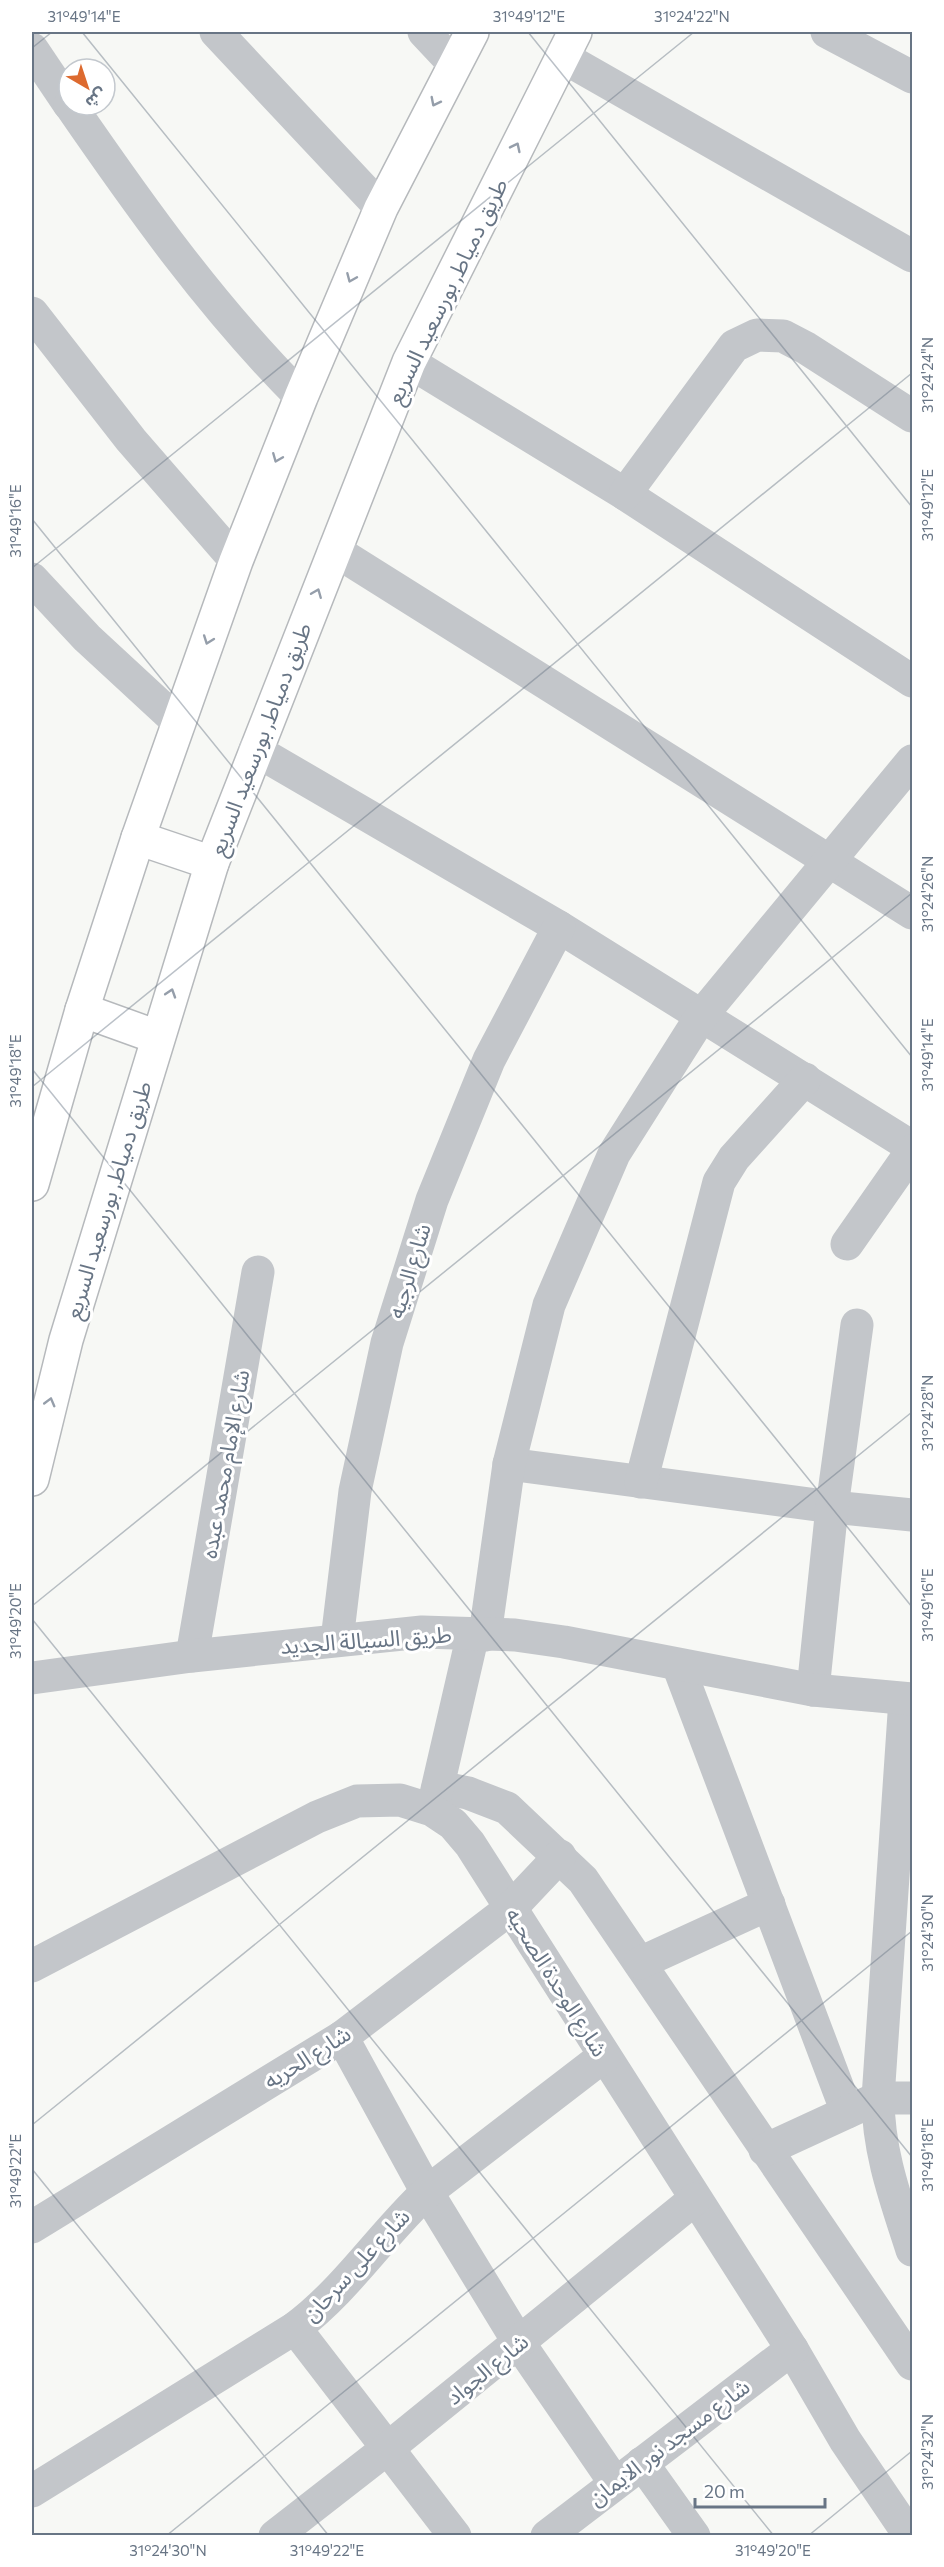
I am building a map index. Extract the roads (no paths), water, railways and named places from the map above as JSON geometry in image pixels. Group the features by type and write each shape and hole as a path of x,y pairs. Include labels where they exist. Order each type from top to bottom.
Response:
{"highway":[{"path":"33,1171 138,838 236,561 301,397 381,208 472,32"},
{"name":"طريق دمياط, بورسعيد السريع","path":"32,1479 66,1340 212,863 409,362 568,44"},
{"path":"138,838 212,863"},
{"path":"82,1010 157,1037"}],"street":[{"path":"216,32 381,208"},
{"path":"424,32 454,64"},
{"path":"827,32 912,77"},
{"path":"568,44 912,256"},
{"path":"32,49 57,86"},
{"path":"78,117 140,208 190,274 256,352 301,397"},
{"path":"32,313 131,440 236,561"},
{"path":"625,494 734,346 757,335 783,336 806,348 912,416"},
{"path":"409,362 625,494 912,681"},
{"path":"334,550 912,913"},
{"path":"32,579 87,638 179,723"},
{"path":"255,750 560,927 805,1079 912,1149 847,1244"},
{"path":"912,761 702,1015 614,1154 549,1305 509,1464 479,1634 435,1799 468,1793 507,1808 583,1880 912,2364"},
{"name":"شارع الرجيه","path":"337,1640 355,1491 387,1344 407,1277 432,1200 489,1060 560,927"},
{"path":"641,1482 719,1182 734,1158 805,1079"},
{"name":"شارع الإمام محمد عبده","path":"192,1656 258,1272"},
{"path":"813,1690 832,1507 857,1325"},
{"path":"509,1464 832,1507 912,1515"},
{"name":"طريق السيالة الجديد","path":"32,1678 192,1656 422,1632 515,1635 564,1642 813,1690 909,1699"},
{"path":"678,1665 847,2112"},
{"path":"909,1699 878,2098 878,2129 886,2167 912,2250"},
{"name":"شارع الوحدة الصحيه","path":"32,1966 317,1817 357,1801 435,1799 470,1844 792,2349 845,2440 910,2535"},
{"name":"شارع الحريه","path":"32,2227 342,2037 511,1908 560,1856"},
{"path":"640,1964 769,1904"},
{"path":"342,2037 427,2192 519,2343 615,2483"},
{"name":"شارع على سرحان","path":"32,2491 295,2328 329,2299 401,2216 427,2192 604,2056"},
{"path":"765,2150 878,2098 912,2098"},
{"name":"شارع الجواد","path":"275,2535 388,2448 695,2199"},
{"path":"295,2328 454,2535"},
{"name":"شارع مسجد نور الايمان","path":"547,2535 792,2349"},
{"path":"642,2463 694,2535"}]}
